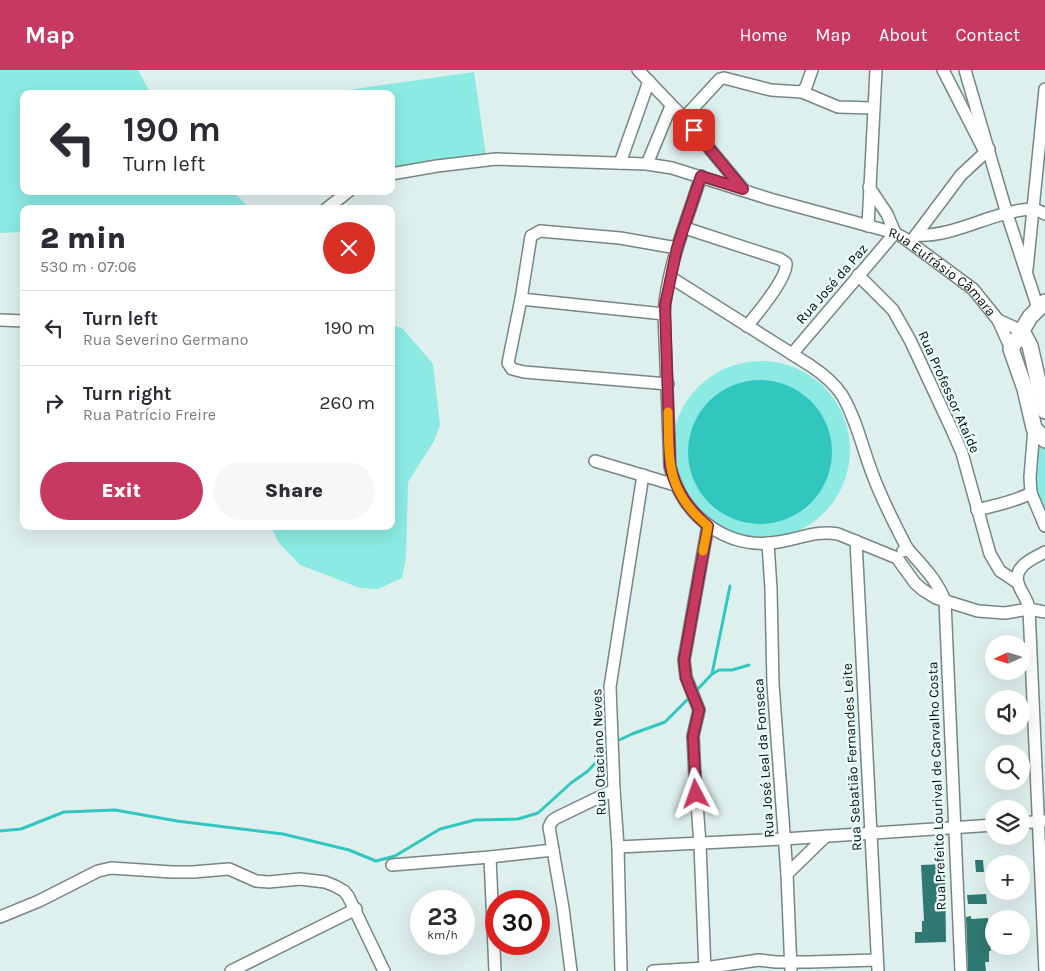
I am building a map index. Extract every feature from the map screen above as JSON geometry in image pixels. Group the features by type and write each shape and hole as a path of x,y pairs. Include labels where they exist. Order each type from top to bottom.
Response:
{"main road":[{"path":"1011,348 1030,317 1041,305"},
{"path":"1022,331 1030,346 1045,411"},
{"name":"Rua Eufrásio Câmara","path":"1011,348 1025,390 1034,428"},
{"path":"1034,428 1045,440"}],"street":[{"path":"638,70 684,118 743,189"},
{"path":"802,92 806,87 812,70"},
{"path":"868,226 876,70"},
{"path":"943,70 987,150"},
{"path":"966,70 987,150 1026,275 1041,305"},
{"path":"684,118 715,82 721,78 771,90 802,92 838,107 874,108"},
{"path":"620,163 649,81"},
{"path":"1026,275 1045,89"},
{"path":"647,164 671,106"},
{"path":"914,239 960,175 987,150"},
{"name":"Rua Eufrásio Câmara","path":"395,173 496,159 647,164 672,168 701,176 770,199 914,239 973,288 998,320 1011,348"},
{"path":"701,176 677,248 664,314 670,466 675,485 692,512 708,526 733,538 752,543 768,543 828,532 896,558 923,590 931,596 985,612 1013,612 1029,609 1045,612"},
{"path":"869,187 886,214 895,233"},
{"path":"331,205 344,195"},
{"path":"914,239 1033,208 1045,214"},
{"path":"684,228 780,259 786,263 786,270 780,280 747,326"},
{"path":"668,384 516,371 508,363 531,236 537,232 620,238 677,248"},
{"name":"Rua José da Paz","path":"792,354 895,233"},
{"name":"Rua Professor Ataíde","path":"858,275 890,306 910,340 958,442 987,547 1003,574 1018,583"},
{"path":"670,277 825,376 842,395 888,512 907,548 934,577 945,601"},
{"path":"521,299 664,314"},
{"path":"0,320 20,321"},
{"path":"998,320 1022,331"},
{"name":"Rua Eufrásio Câmara","path":"1031,493 1031,458 1034,428"},
{"path":"595,461 675,485"},
{"name":"Rua Otaciano Neves","path":"621,971 618,847 610,714 611,675 643,475"},
{"path":"978,510 994,504 1012,502 1031,493 1045,526"},
{"path":"705,969 693,736 699,710 686,678 684,652 708,526"},
{"name":"Rua Sebatião Fernandes Leite","path":"856,542 878,965"},
{"name":"Rua José Leal da Fonseca","path":"768,543 772,589 773,684 791,966"},
{"path":"896,558 907,548"},
{"path":"1045,552 1024,564 1019,573 1018,583 1027,599 1029,609 1042,821 1045,971"},
{"name":"Rua Prefeito Lourival de Carvalho Costa","path":"945,601 953,828 961,971"},
{"path":"571,971 563,908 549,827 552,821 614,790"},
{"path":"618,847 700,844 985,826"},
{"path":"786,874 826,836"},
{"path":"392,864 554,850"},
{"path":"490,857 495,971"},
{"path":"0,917 39,901 98,871 111,868 172,872 229,869 256,881 269,882 300,879 325,882 344,891 356,909 379,969"},
{"path":"231,971 356,909"},
{"path":"653,971 705,969 759,960 791,966 809,962 878,965"}],"shaded area":[{"path":"0,70 138,70 149,90 20,90 20,195 237,195 246,205 20,205 20,232 0,233"},
{"path":"474,72 486,155 395,167 395,90 348,90"},
{"path":"395,326 403,329 433,364 440,425 434,441 408,482 406,558 402,578 378,589 360,588 300,565 279,543 273,530 395,530"},
{"path":"752,361 770,361 803,371 818,381 830,393 840,408 846,424 850,450 846,476 840,492 830,507 818,519 803,529 787,535 770,539 752,539 719,529 704,519 692,507 682,492 676,476 672,459 672,441 682,408 692,393 704,381 719,371 735,365"},
{"path":"760,380 787,386 811,401 826,425 832,452 826,479 811,503 787,518 760,524 733,518 709,503 694,479 688,452 694,425 709,401 733,386"},
{"path":"1045,445 1045,526 1030,477 1037,448"}],"building":[{"path":"975,860 983,860 984,872 976,872"},
{"path":"945,864 946,942 915,943 915,932 922,932 922,921 924,921 921,865"},
{"path":"985,894 987,904 968,904 967,895"},
{"path":"971,916 971,919 985,918 985,955 989,955 989,962 985,962 986,971 968,971 966,917"}],"waterway":[{"path":"696,691 712,674 730,586"},
{"path":"712,674 719,670 732,670 749,665"},
{"path":"615,742 665,722 691,696"},
{"path":"0,831 21,829 64,812 115,810 177,821 283,834 349,850 376,861 395,856 440,829 475,820 518,819 538,813 571,783 588,771 609,748"}],"slow traffic":[{"path":"668,412 670,466 680,495 692,512 708,526 703,551"}],"route":[{"path":"694,130 743,189 701,176 677,248 664,314 670,466 680,495 692,512 708,526 684,652 686,678 699,710 693,736 696,794"}]}
